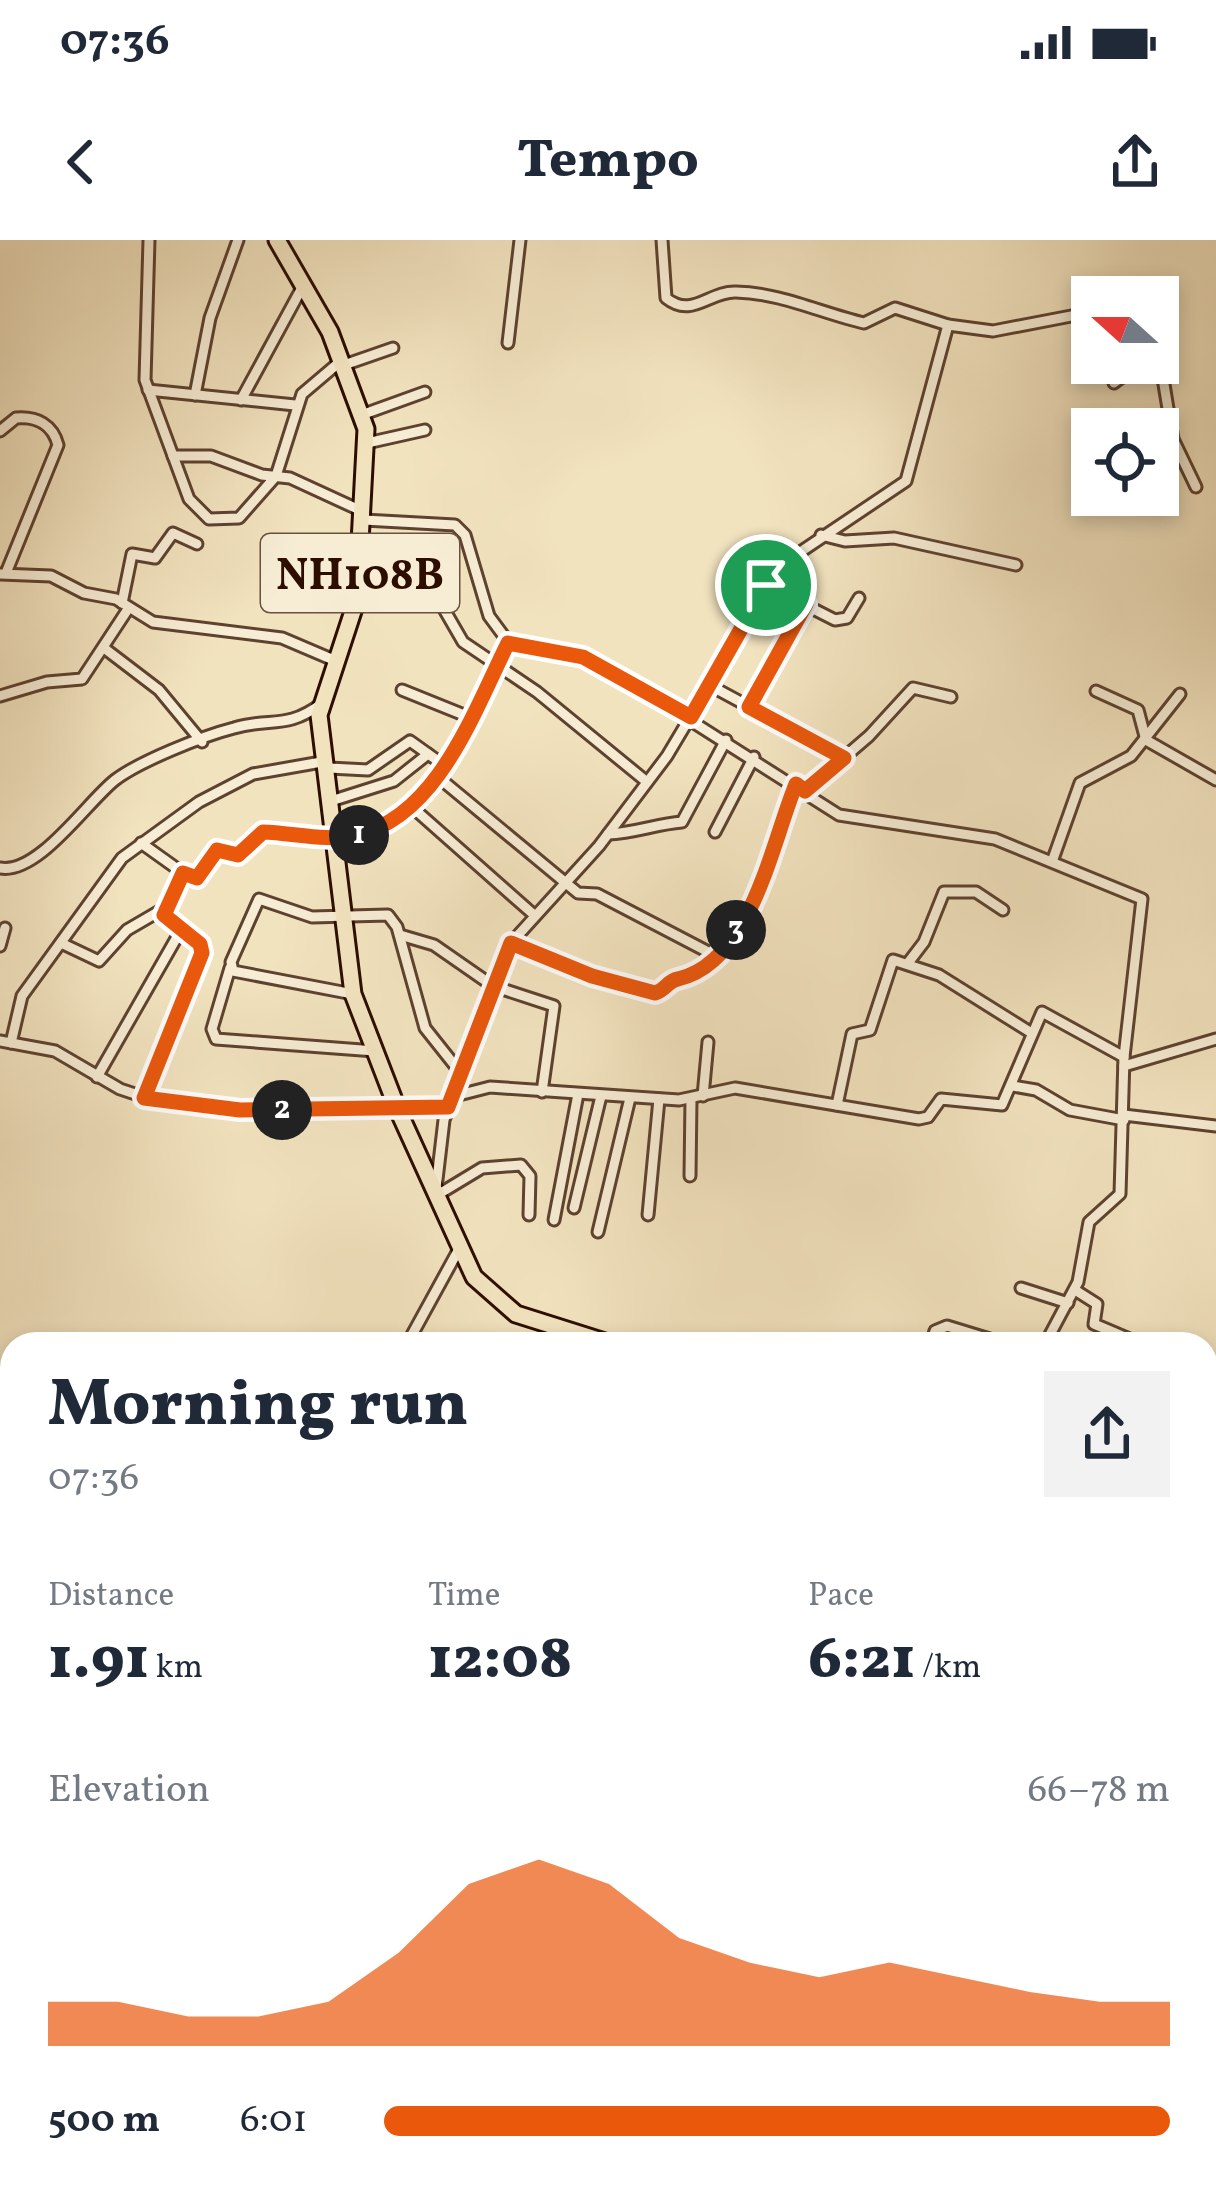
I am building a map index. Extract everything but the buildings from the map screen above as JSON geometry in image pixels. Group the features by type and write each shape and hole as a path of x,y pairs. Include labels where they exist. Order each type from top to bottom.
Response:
{"highway":[{"name":"NH108B","path":"277,240 343,362 364,414 367,443 360,574 348,635 321,704 353,994 397,1108 474,1277 503,1306 577,1332"}],"street":[{"path":"149,240 148,390 195,509 220,522 239,518 276,476 295,405 313,380 343,362 393,348"},
{"path":"195,395 209,318 238,240"},
{"path":"508,343 520,240"},
{"path":"662,240 666,298 676,305 698,306 739,292 813,306 864,323 895,308 948,325 1002,331 1071,317"},
{"path":"241,400 304,284"},
{"path":"437,1191 449,1102 511,943 608,834 646,782 691,717 766,585 792,554 906,482 948,325"},
{"path":"1164,384 1173,439 1196,487"},
{"path":"148,390 295,405"},
{"path":"364,414 425,392"},
{"path":"0,431 16,418 38,420 52,429 58,445 3,573 51,576 153,622 296,641 336,661"},
{"path":"367,443 425,430"},
{"path":"173,456 212,456 299,481 364,516 422,519 461,530 489,616 508,643 583,657 691,717 838,815 995,839 1142,898 1124,1061 1120,1194 1089,1222 1075,1290 1053,1332"},
{"path":"0,696 47,682 82,679 125,606 132,554 155,558 173,533 197,544"},
{"path":"821,535 845,541 895,538 1016,565"},
{"path":"0,549 14,555"},
{"path":"360,574 437,597 463,642 498,664 646,782"},
{"path":"766,585 841,621 859,598"},
{"path":"749,707 806,604"},
{"path":"140,842 197,878 217,850 238,855 263,832 336,838 371,830 412,807 438,777 508,643"},
{"path":"104,648 158,690 202,742"},
{"path":"709,685 844,758"},
{"path":"511,943 592,976 659,993 673,980 693,976 729,940 767,876 800,788 844,758 913,688 951,697"},
{"path":"402,690 469,717"},
{"path":"1096,691 1142,713 1146,740"},
{"path":"1053,859 1079,783 1118,764 1146,740 1180,694"},
{"path":"0,868 10,869 48,846 115,780 239,726 297,721 321,704"},
{"path":"608,834 635,832 661,820 682,822 726,740"},
{"path":"1146,740 1216,780"},
{"path":"445,766 405,742 368,770 328,765 253,774 140,842 108,874 16,1008 6,1042 64,1055 97,1077 144,1098 240,1110 397,1108 449,1102 490,1087 659,1100 691,1100 735,1088 924,1119 941,1099 1002,1105 1036,1016 1047,1012 1124,1061 1216,1039"},
{"path":"334,800 394,781 428,754"},
{"path":"715,832 754,757"},
{"path":"438,777 564,883 714,955"},
{"path":"412,807 533,914"},
{"path":"61,943 99,961 127,930 163,909 183,873"},
{"path":"908,963 924,942 944,892 976,892 1003,910"},
{"path":"375,1051 216,1039 212,1028 254,905 263,898 302,915 344,920 380,913 393,921 425,1028 460,1072"},
{"path":"144,1098 202,953 200,944 163,909"},
{"path":"0,946 5,928"},
{"path":"97,1077 181,930"},
{"path":"400,935 434,945 494,986 554,1006 542,1091"},
{"path":"837,1105 852,1034 870,1030 888,964 908,963 950,981 1030,1032"},
{"path":"230,968 297,987 353,994"},
{"path":"703,1096 708,1042"},
{"path":"1013,1086 1036,1090 1070,1110 1216,1126"},
{"path":"554,1220 578,1094"},
{"path":"574,1208 601,1096"},
{"path":"598,1232 630,1098"},
{"path":"648,1215 659,1100"},
{"path":"690,1176 691,1100"},
{"path":"437,1191 482,1168 521,1165 530,1176 529,1215"},
{"path":"414,1332 460,1248"},
{"path":"1021,1288 1069,1303"},
{"path":"1075,1290 1097,1304 1094,1324 1113,1332"},
{"path":"935,1332 947,1326 967,1332"}],"route":[{"path":"766,585 806,604 749,707 844,758 805,791 796,784 758,896 724,946 693,976 673,980 664,991 655,993 592,976 511,943 448,1107 240,1110 185,1107 144,1098 202,953 200,944 164,915 165,904 183,873 197,878 217,850 241,854 263,832 336,838 358,835 407,812 451,758 508,643 550,649 603,665 691,717 766,585"}]}
